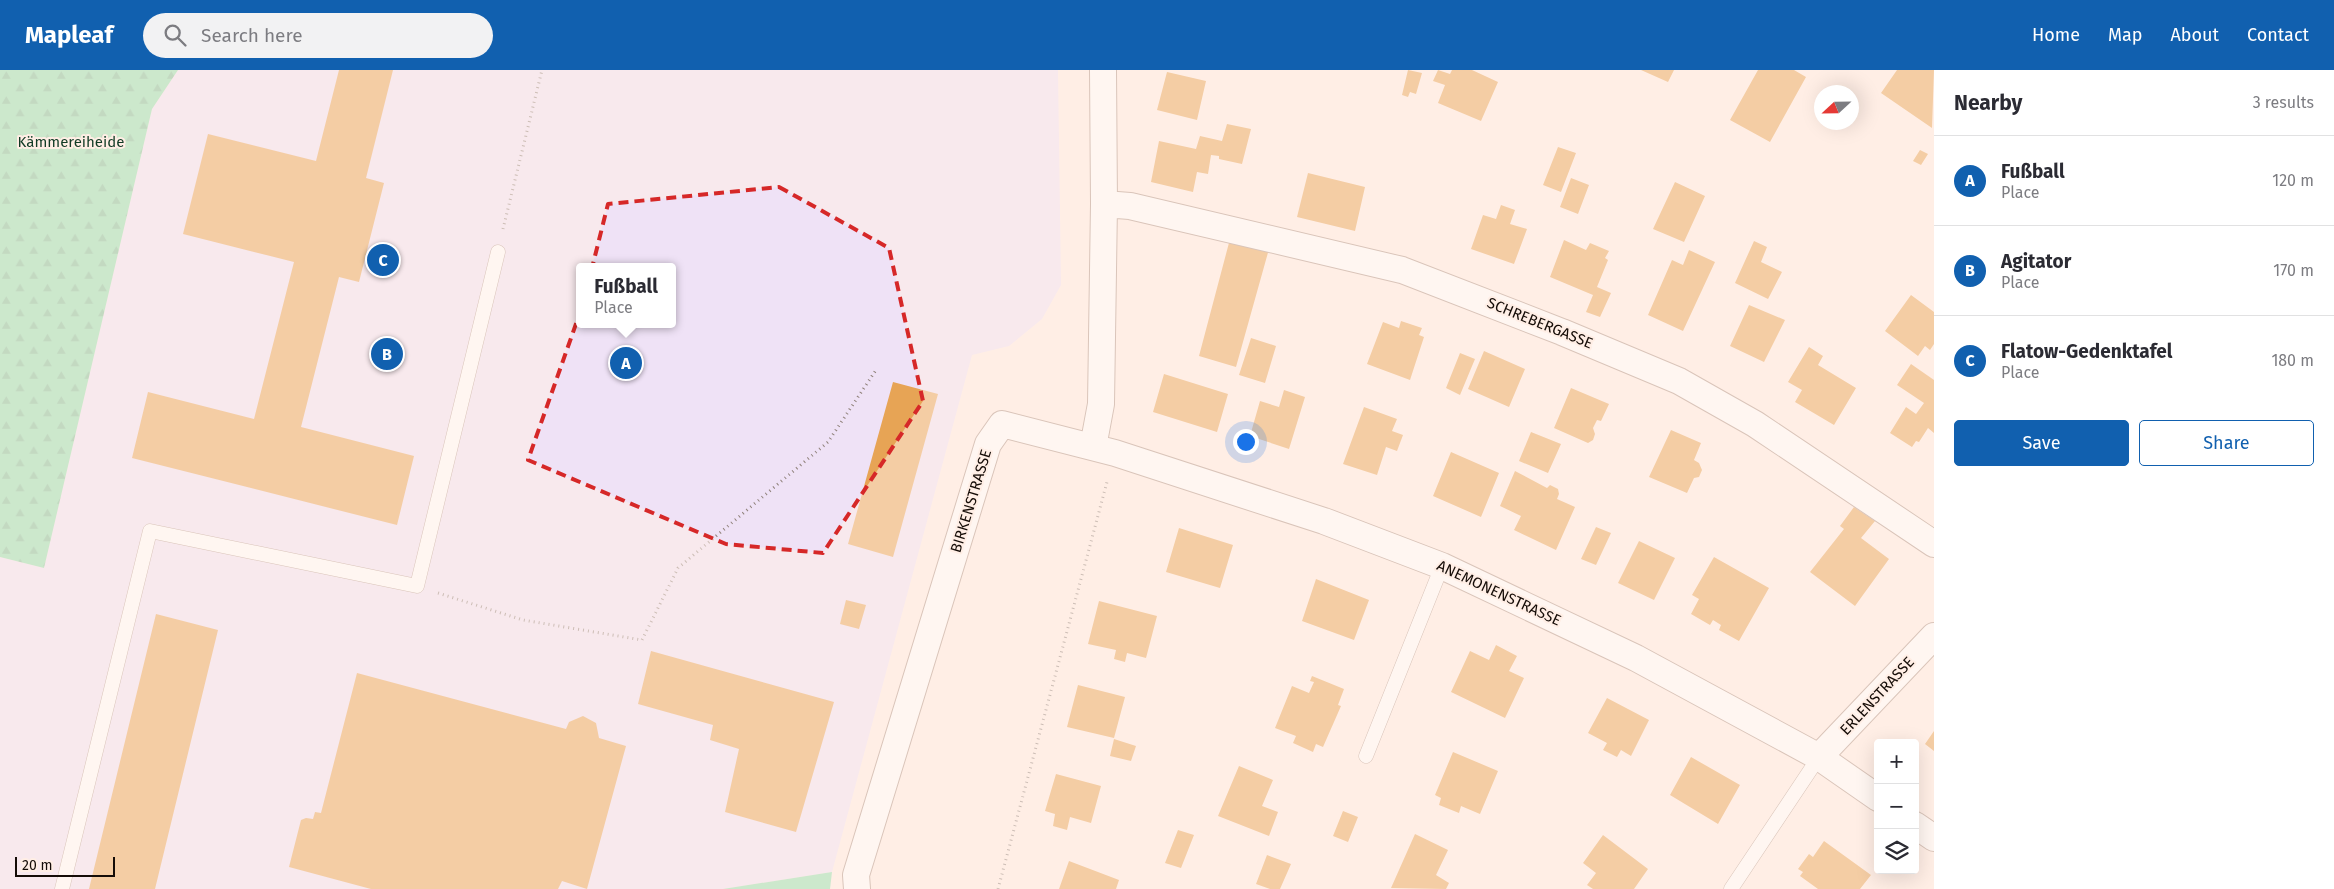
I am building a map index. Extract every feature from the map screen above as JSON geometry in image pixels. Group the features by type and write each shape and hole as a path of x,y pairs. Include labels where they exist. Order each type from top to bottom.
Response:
{"street":[{"path":"1103,70 1104,204 1101,404 1104,450"},
{"name":"SCHREBERGASSE","path":"1104,204 1130,206 1402,270 1553,328 1679,381 1755,424 1934,544"},
{"name":"BIRKENSTRASSE","path":"857,889 856,875 988,444 1002,424 1104,450"},
{"name":"ANEMONENSTRASSE","path":"1104,450 1324,521 1442,566 1636,658 1819,757 1874,795"},
{"name":"ERLENSTRASSE","path":"1819,757 1934,636"},
{"path":"1919,828 1934,838"}],"lane":[{"path":"62,889 150,531 417,586 498,252"},
{"path":"1366,756 1442,566"},
{"path":"1731,889 1819,757"}],"path":[{"path":"498,252 542,70"},
{"path":"417,586 523,620 642,640 678,568 828,442 876,370"},
{"path":"998,889 1104,450"}],"highlighted area":[{"path":"779,187 889,248 923,401 823,553 726,544 528,460 583,304 608,204"}],"shaded area":[{"path":"178,70 1058,70 1061,285 1042,319 1009,346 972,355 832,872 723,889 0,889 0,557 44,568 152,109"}],"green space":[{"name":"Kämmereiheide","path":"0,70 178,70 152,109 44,568 0,557"},
{"path":"832,872 830,889 723,889"}],"building":[{"path":"339,70 393,70 366,178 384,183 359,282 339,277 301,427 414,456 397,525 132,458 148,392 254,419 294,262 183,234 208,134 316,161"},
{"path":"1408,70 1422,73 1416,94 1410,92 1408,97 1402,95"},
{"path":"1438,70 1450,74 1452,70 1472,70 1498,82 1481,121 1438,103 1445,85 1433,81"},
{"path":"1641,70 1674,70 1668,82"},
{"path":"1758,70 1794,70 1806,77 1770,142 1730,120"},
{"path":"1897,70 1934,70 1932,128 1881,93"},
{"path":"1167,72 1206,81 1197,120 1157,110"},
{"path":"1227,124 1251,129 1242,164 1219,159 1219,156 1211,155 1208,174 1197,172 1193,192 1151,182 1159,141 1196,149 1200,136 1222,141"},
{"path":"1558,147 1576,153 1561,192 1543,185"},
{"path":"1920,150 1928,154 1921,165 1913,161"},
{"path":"1308,173 1365,187 1355,231 1297,217"},
{"path":"1571,178 1589,185 1578,214 1560,207"},
{"path":"1675,182 1705,196 1684,242 1653,229"},
{"path":"1501,205 1515,210 1510,224 1527,229 1514,264 1471,249 1483,215 1496,219"},
{"path":"1230,239 1269,249 1236,367 1199,356"},
{"path":"1564,240 1586,250 1590,243 1609,251 1605,258 1608,260 1597,287 1611,293 1600,317 1586,312 1593,295 1550,277"},
{"path":"1754,241 1767,247 1761,262 1782,272 1768,299 1735,283"},
{"path":"1689,250 1715,262 1683,331 1648,315 1672,260 1683,265"},
{"path":"1911,295 1934,312 1934,344 1930,350 1925,346 1918,356 1885,331"},
{"path":"1749,305 1785,320 1764,362 1730,346"},
{"path":"1401,321 1422,328 1419,335 1424,337 1410,380 1367,364 1383,322 1399,328"},
{"path":"1251,338 1276,346 1265,383 1239,375"},
{"path":"1809,347 1823,356 1818,365 1856,388 1834,425 1795,402 1802,390 1788,382"},
{"path":"1484,351 1525,369 1509,407 1468,389"},
{"path":"1460,353 1475,359 1460,395 1446,388"},
{"path":"1911,364 1934,380 1934,433 1928,428 1919,442 1916,441 1912,447 1890,433 1906,407 1916,414 1924,403 1897,385"},
{"path":"1164,374 1228,394 1217,432 1153,412"},
{"path":"893,382 938,394 893,557 848,544"},
{"path":"1571,388 1609,404 1601,421 1597,420 1593,428 1595,434 1593,440 1588,443 1554,428"},
{"path":"1284,390 1305,397 1289,449 1250,436 1260,401 1279,407"},
{"path":"1364,407 1397,419 1392,431 1403,435 1397,451 1386,447 1377,475 1343,464"},
{"path":"1671,430 1701,443 1694,460 1699,463 1702,470 1699,477 1694,478 1687,493 1649,477"},
{"path":"1531,432 1561,444 1548,473 1519,461"},
{"path":"1451,452 1499,473 1481,517 1433,496"},
{"path":"1515,471 1547,488 1550,485 1558,489 1557,499 1575,507 1556,550 1514,530 1521,516 1500,506"},
{"path":"1854,507 1875,521 1861,538 1889,559 1855,606 1810,572 1844,529 1840,526"},
{"path":"1596,527 1611,533 1596,565 1581,559"},
{"path":"1179,528 1233,545 1220,588 1166,572"},
{"path":"1639,541 1675,558 1654,600 1618,583"},
{"path":"1714,557 1769,588 1739,641 1719,630 1721,625 1713,620 1710,625 1691,614 1699,599 1692,595"},
{"path":"1316,579 1369,600 1354,640 1302,621"},
{"path":"846,600 866,605 859,629 840,624"},
{"path":"1099,601 1157,616 1146,658 1127,653 1125,662 1114,659 1116,650 1088,644"},
{"path":"156,614 218,630 155,889 89,889"},
{"path":"1496,645 1517,656 1509,671 1524,678 1505,718 1451,692 1470,651 1489,660"},
{"path":"651,651 834,702 796,832 725,812 739,749 710,740 713,725 638,704"},
{"path":"357,673 566,729 569,722 583,716 596,723 599,738 626,746 587,889 562,881 558,889 371,889 289,867 301,820 306,818 313,819 315,812 321,813"},
{"path":"1312,676 1344,689 1338,705 1341,706 1323,747 1316,744 1313,752 1293,743 1296,736 1275,728 1292,686 1309,693 1314,682 1310,681"},
{"path":"1078,685 1125,697 1114,738 1067,727"},
{"path":"1607,698 1649,720 1631,756 1621,750 1617,757 1603,750 1607,743 1588,733"},
{"path":"1934,731 1934,751 1925,744"},
{"path":"1114,739 1136,746 1131,761 1110,756"},
{"path":"1453,752 1498,771 1480,814 1461,806 1459,813 1439,805 1441,798 1435,795"},
{"path":"1691,757 1740,785 1718,824 1670,795"},
{"path":"1239,766 1273,780 1262,806 1278,812 1269,836 1218,816"},
{"path":"1056,774 1101,786 1091,823 1070,817 1067,830 1053,826 1055,814 1045,811"},
{"path":"1343,811 1358,817 1348,842 1333,836"},
{"path":"1178,830 1194,835 1181,868 1165,863"},
{"path":"1415,834 1448,850 1436,875 1449,883 1446,889 1391,888"},
{"path":"1603,835 1648,869 1634,889 1593,889 1587,885 1596,873 1583,863"},
{"path":"1824,841 1871,875 1860,889 1818,889 1800,876 1803,872 1798,869 1809,854 1813,857"},
{"path":"1267,855 1291,864 1280,889 1270,889 1256,884"},
{"path":"1069,861 1119,880 1116,889 1059,889"}],"place":[{"name":"Flatow-Gedenktafel","path":"383,260"},
{"name":"Agitator","path":"387,354"},
{"name":"Fußball","path":"626,363"}]}
